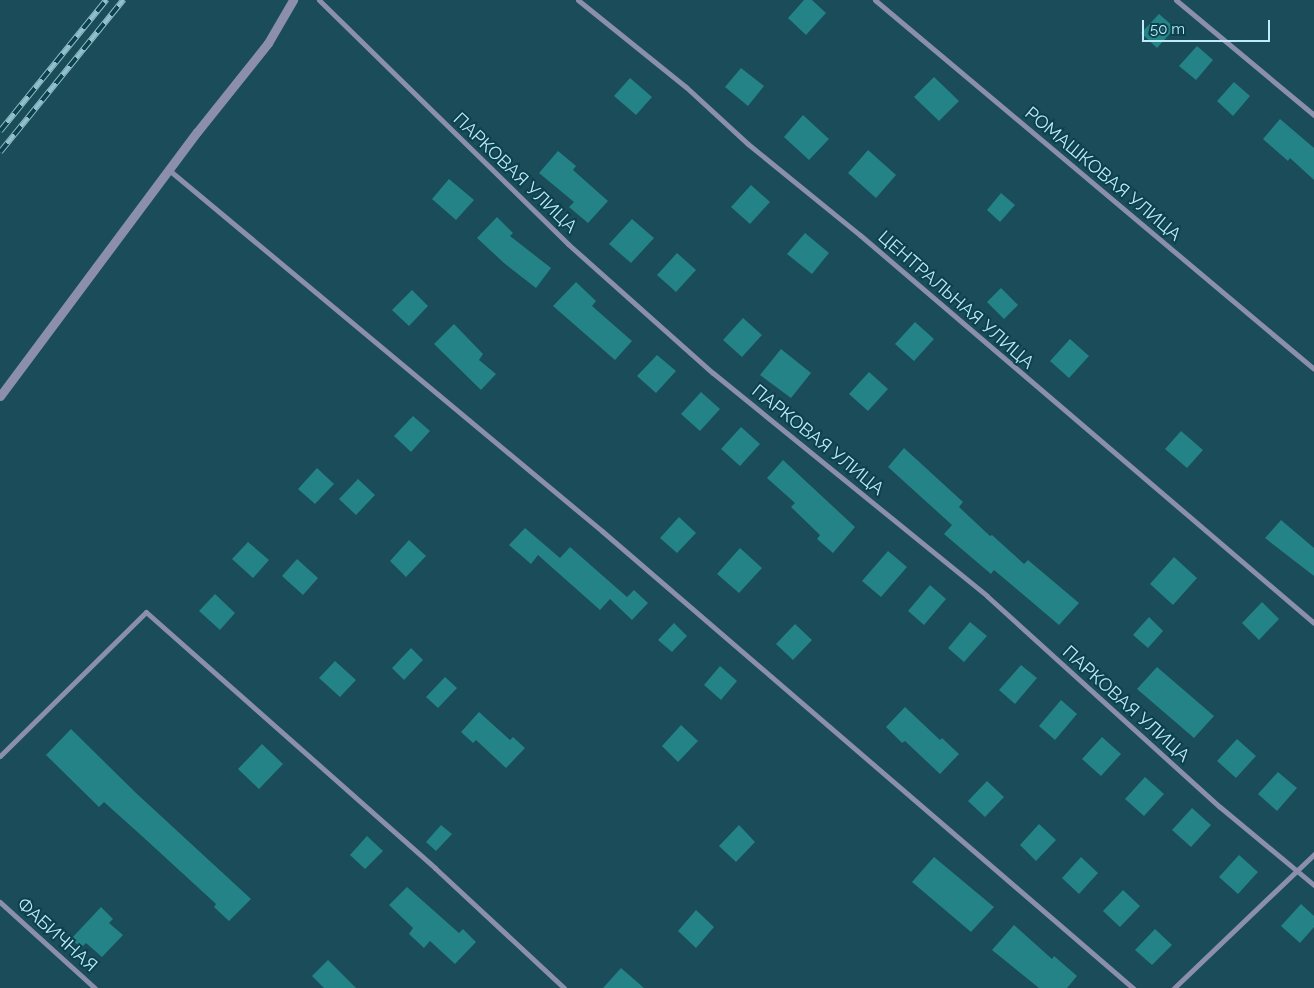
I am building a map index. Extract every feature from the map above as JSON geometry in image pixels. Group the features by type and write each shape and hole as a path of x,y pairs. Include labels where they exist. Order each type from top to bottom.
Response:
{"street":[{"path":"0,396 169,170 268,43 293,0"},
{"name":"ПАРКОВАЯ УЛИЦА","path":"319,0 568,244 713,373 987,596 1220,807 1314,885"},
{"name":"ЦЕНТРАЛЬНАЯ УЛИЦА","path":"578,0 686,87 748,144 860,235 1314,623"},
{"name":"РОМАШКОВАЯ УЛИЦА","path":"875,0 1314,369"},
{"path":"1176,0 1314,115"},
{"path":"169,170 602,531 1133,988"},
{"path":"0,756 146,612 434,868 564,988"},
{"path":"1174,988 1314,854"},
{"name":"ФАБИЧНАЯ","path":"0,902 95,988"}],"building":[{"path":"804,0 812,0 826,13 806,35 788,18"},
{"path":"1159,14 1175,28 1157,48 1141,33"},
{"path":"1197,46 1213,60 1196,80 1179,66"},
{"path":"741,68 764,86 748,106 725,87"},
{"path":"934,77 959,101 939,121 914,97"},
{"path":"630,78 652,97 636,115 614,96"},
{"path":"1234,82 1250,96 1233,116 1217,101"},
{"path":"803,115 829,139 809,160 784,137"},
{"path":"1280,119 1314,148 1314,180 1290,158 1288,161 1263,139"},
{"path":"868,150 896,175 876,198 848,173"},
{"path":"558,151 576,166 573,170 608,201 588,223 569,207 574,202 539,173"},
{"path":"449,179 474,200 456,220 432,199"},
{"path":"751,185 770,202 750,224 731,207"},
{"path":"1001,193 1015,205 1000,222 987,210"},
{"path":"497,217 513,233 510,236 551,268 536,288 504,263 477,238"},
{"path":"632,219 654,238 631,263 609,244"},
{"path":"805,233 829,253 812,274 787,254"},
{"path":"677,253 696,270 676,292 657,275"},
{"path":"576,282 596,301 592,306 632,341 615,360 553,306"},
{"path":"1001,288 1018,305 1004,319 987,302"},
{"path":"412,290 428,306 409,326 392,310"},
{"path":"743,318 762,335 742,357 723,340"},
{"path":"915,322 934,339 914,361 895,344"},
{"path":"454,324 483,354 479,360 496,374 481,390 434,344"},
{"path":"1070,339 1089,356 1069,378 1050,361"},
{"path":"781,349 811,373 791,398 760,375"},
{"path":"657,355 676,371 656,393 637,376"},
{"path":"869,372 888,389 868,411 849,394"},
{"path":"701,392 720,409 700,431 681,414"},
{"path":"413,416 430,431 411,452 394,436"},
{"path":"741,427 760,444 740,466 721,449"},
{"path":"1181,431 1203,450 1187,468 1165,449"},
{"path":"904,448 963,502 959,507 990,536 992,535 1024,564 1028,560 1079,603 1059,625 994,570 991,574 944,534 952,525 888,467"},
{"path":"783,460 855,527 833,553 817,539 820,535 791,507 795,503 767,478"},
{"path":"317,468 334,484 315,504 298,489"},
{"path":"358,479 375,495 356,515 339,499"},
{"path":"679,517 696,533 677,553 660,538"},
{"path":"1281,520 1314,548 1314,576 1265,538"},
{"path":"525,528 560,558 570,547 627,597 634,590 648,603 632,620 610,599 600,610 538,555 531,564 509,545"},
{"path":"409,540 426,556 406,577 390,561"},
{"path":"248,542 269,560 253,578 232,559"},
{"path":"740,548 762,568 739,593 717,574"},
{"path":"888,551 907,567 881,597 862,581"},
{"path":"1174,557 1197,578 1173,605 1150,584"},
{"path":"297,559 318,578 303,595 282,576"},
{"path":"930,585 946,599 924,625 908,611"},
{"path":"215,594 235,613 220,630 199,611"},
{"path":"1262,602 1279,619 1259,640 1242,623"},
{"path":"1149,617 1163,631 1148,648 1133,635"},
{"path":"970,622 987,636 964,662 948,648"},
{"path":"674,623 687,636 672,652 658,640"},
{"path":"795,624 812,640 793,660 776,644"},
{"path":"411,648 423,660 404,680 392,668"},
{"path":"335,661 356,680 340,697 319,678"},
{"path":"1021,665 1037,678 1015,704 999,690"},
{"path":"720,666 737,681 721,700 704,685"},
{"path":"1157,667 1214,716 1194,738 1137,689"},
{"path":"445,677 457,688 438,708 426,697"},
{"path":"1061,700 1077,714 1055,740 1039,726"},
{"path":"905,707 940,740 942,738 959,754 940,774 905,741 902,743 886,727"},
{"path":"479,712 510,740 513,737 525,748 506,768 476,740 473,743 461,732"},
{"path":"681,725 698,741 678,762 662,746"},
{"path":"71,729 136,793 251,899 229,921 214,907 216,904 143,837 104,802 99,807 46,755"},
{"path":"1102,737 1121,754 1101,776 1082,759"},
{"path":"1237,739 1256,756 1236,778 1217,761"},
{"path":"262,744 283,764 259,789 238,769"},
{"path":"1278,772 1297,788 1277,811 1258,794"},
{"path":"1145,777 1164,794 1144,816 1125,799"},
{"path":"987,781 1004,797 985,817 968,801"},
{"path":"1192,808 1211,825 1191,847 1172,830"},
{"path":"1039,824 1056,840 1036,861 1020,845"},
{"path":"441,825 452,834 436,851 426,842"},
{"path":"739,825 755,842 736,862 719,846"},
{"path":"367,836 383,851 365,869 350,855"},
{"path":"1239,855 1258,872 1238,894 1219,877"},
{"path":"934,857 994,907 971,932 912,882"},
{"path":"1081,857 1098,873 1079,894 1062,878"},
{"path":"407,887 459,933 463,929 476,942 455,964 430,941 424,948 409,934 413,928 389,905"},
{"path":"1123,890 1140,906 1120,927 1103,911"},
{"path":"1301,904 1314,916 1314,927 1300,943 1281,926"},
{"path":"101,907 113,919 109,923 123,935 102,957 86,943 81,948 71,939"},
{"path":"696,910 714,927 696,948 678,931"},
{"path":"1014,925 1052,959 1054,956 1077,976 1067,988 1039,988 992,950"},
{"path":"1155,929 1172,945 1152,965 1135,950"},
{"path":"328,960 356,988 324,988 312,976"},
{"path":"621,968 644,988 603,988"}],"railway":[{"path":"0,131 106,0"},
{"path":"0,152 123,0"}]}
